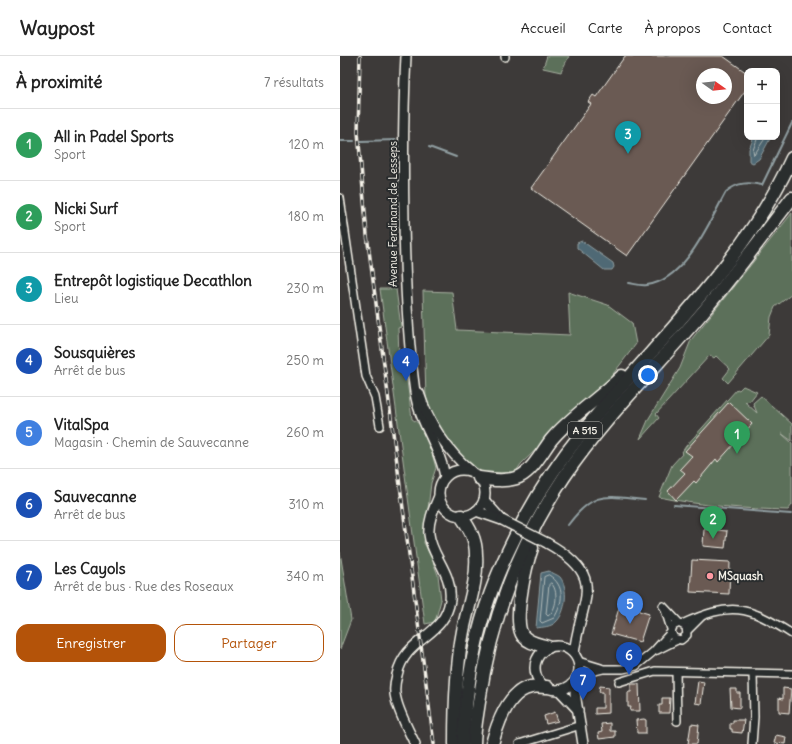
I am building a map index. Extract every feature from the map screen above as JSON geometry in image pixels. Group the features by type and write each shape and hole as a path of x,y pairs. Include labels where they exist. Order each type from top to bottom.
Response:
{"highway":[{"name":"A 515","path":"463,744 468,689 475,647 491,593 510,548 530,508 551,475 581,434 708,288 750,233 792,158"},
{"name":"A 515","path":"474,744 489,648 503,600 521,554 542,513 565,476 589,443 706,307 792,198"},
{"path":"475,475 494,480 508,479 519,476 525,472 552,439 577,414 617,381 708,288"},
{"path":"548,647 528,641 520,631 519,620 527,562 544,521 561,493 623,403"},
{"path":"455,744 458,683 463,632 473,587 477,556 473,534 461,516"},
{"path":"492,744 497,727 516,695 530,687 546,688"}],"main road":[{"name":"Avenue Ferdinand de Lesseps","path":"406,56 403,184 406,324 418,406 441,458 445,476"},
{"name":"Avenue Ferdinand de Lesseps","path":"413,372 420,398 445,443 456,459 475,475"},
{"path":"415,744 396,699 398,670 406,653 439,625 448,607 450,599 449,583 429,533 431,517 439,496 441,482 445,476 457,470 475,475 485,492 484,500 476,511 461,516 448,512 439,496"},
{"path":"484,500 502,520"},
{"path":"476,511 502,520 547,543 567,554 581,568 586,580 587,596 576,632 575,693 583,744"},
{"path":"429,533 435,520 448,512"},
{"path":"576,632 562,646 548,647 542,651 535,663 537,677 546,688 559,690 571,684 576,677"},
{"path":"562,646 576,657"},
{"path":"559,690 578,710"}],"street":[{"path":"340,198 366,376 375,397 380,426"},
{"path":"677,640 672,636 663,606 686,627 687,631"},
{"path":"654,652 671,631 673,626 704,614 734,609 748,610 772,621 792,634"},
{"path":"576,677 603,669 632,667 654,652 684,638 687,631 704,614"},
{"path":"576,657 603,669"},
{"path":"619,682 647,672 792,674"},
{"path":"676,672 677,721"},
{"path":"752,744 754,717 753,674"},
{"path":"519,744 581,724"}],"green space":[{"path":"547,56 569,56 561,72 543,68"},
{"path":"792,213 792,294 775,307 771,317 769,335 728,383 723,378 730,369 716,356 714,358 710,355 656,414 659,418 640,439 649,418 680,368 691,340"},
{"path":"380,289 396,289 401,327 398,328 399,356 404,358 412,419 421,425 429,443 436,468 431,483 424,543 438,575 441,600 435,622 425,624"},
{"path":"423,291 452,292 457,330 570,335 568,292 608,305 632,323 636,344 610,378 521,464 515,473 488,476 473,468 459,455 444,434 426,399"},
{"path":"743,386 757,392 750,401 745,402 757,413 753,403 761,396 792,424 792,441 781,433 792,443 792,505 788,510 755,509 707,505 659,497 672,465 683,453 682,452 686,446 737,389 739,390"},
{"path":"340,552 351,620 340,649"}],"water":[{"path":"753,140 769,140 759,159 753,163 749,161 749,149"},
{"path":"582,241 613,263 614,267 612,270 604,270 577,248 577,243"},
{"path":"549,571 559,576 563,582 565,587 564,607 562,613 554,624 536,628 541,573"}],"building":[{"path":"625,56 723,56 744,71 744,92 627,256 531,188 591,104 588,102 593,95 596,97"},
{"path":"729,402 752,424 718,462 716,459 696,483 694,481 676,500 668,491 685,473 680,469 692,456 685,451"},
{"path":"704,529 727,531 725,548 703,546"},
{"name":"MSquash","path":"692,560 730,562 729,594 690,592"},
{"path":"620,605 630,608 631,605 640,608 639,611 649,614 640,642 611,634"},
{"path":"698,681 704,682 701,704 695,703"},
{"path":"631,684 639,684 640,711 630,711 631,707 628,707 628,692 631,692"},
{"path":"600,686 609,687 609,713 595,714 595,708 603,708 603,692 599,692"},
{"path":"783,688 791,689 789,713 779,712 779,698 783,699"},
{"path":"730,689 737,689 737,693 740,693 740,708 731,707"},
{"path":"662,698 670,698 669,713 659,713 659,705 662,705"},
{"path":"555,712 558,721 546,724 544,716"},
{"path":"636,720 646,720 646,733 637,733"},
{"path":"733,720 744,720 742,733 732,732 732,729 730,729 730,723 733,723"},
{"path":"610,723 610,731 615,731 615,737 599,739 598,733 602,732 601,724"},
{"path":"691,724 699,725 697,744 688,744"},
{"path":"776,735 786,737 785,744 774,743"}],"waterway":[{"path":"629,283 647,285 661,281 673,273 695,248 726,192 734,186 743,184 752,183 762,185 792,123"},
{"path":"361,141 396,140"},
{"path":"340,141 354,141"},
{"path":"429,147 456,157"},
{"path":"568,525 585,506 601,498 620,497 645,500"},
{"path":"674,505 791,514"}],"railway":[{"path":"360,56 358,132 367,235 434,744"}],"place":[{"name":"Entrepôt logistique Decathlon","path":"628,154"},
{"name":"Sousquières","path":"406,381"},
{"name":"All in Padel Sports","path":"737,454"},
{"name":"Nicki Surf","path":"713,539"},
{"name":"MSquash","path":"710,576"},
{"name":"VitalSpa","path":"630,624"},
{"name":"Sauvecanne","path":"629,675"},
{"name":"Les Cayols","path":"583,700"}]}
